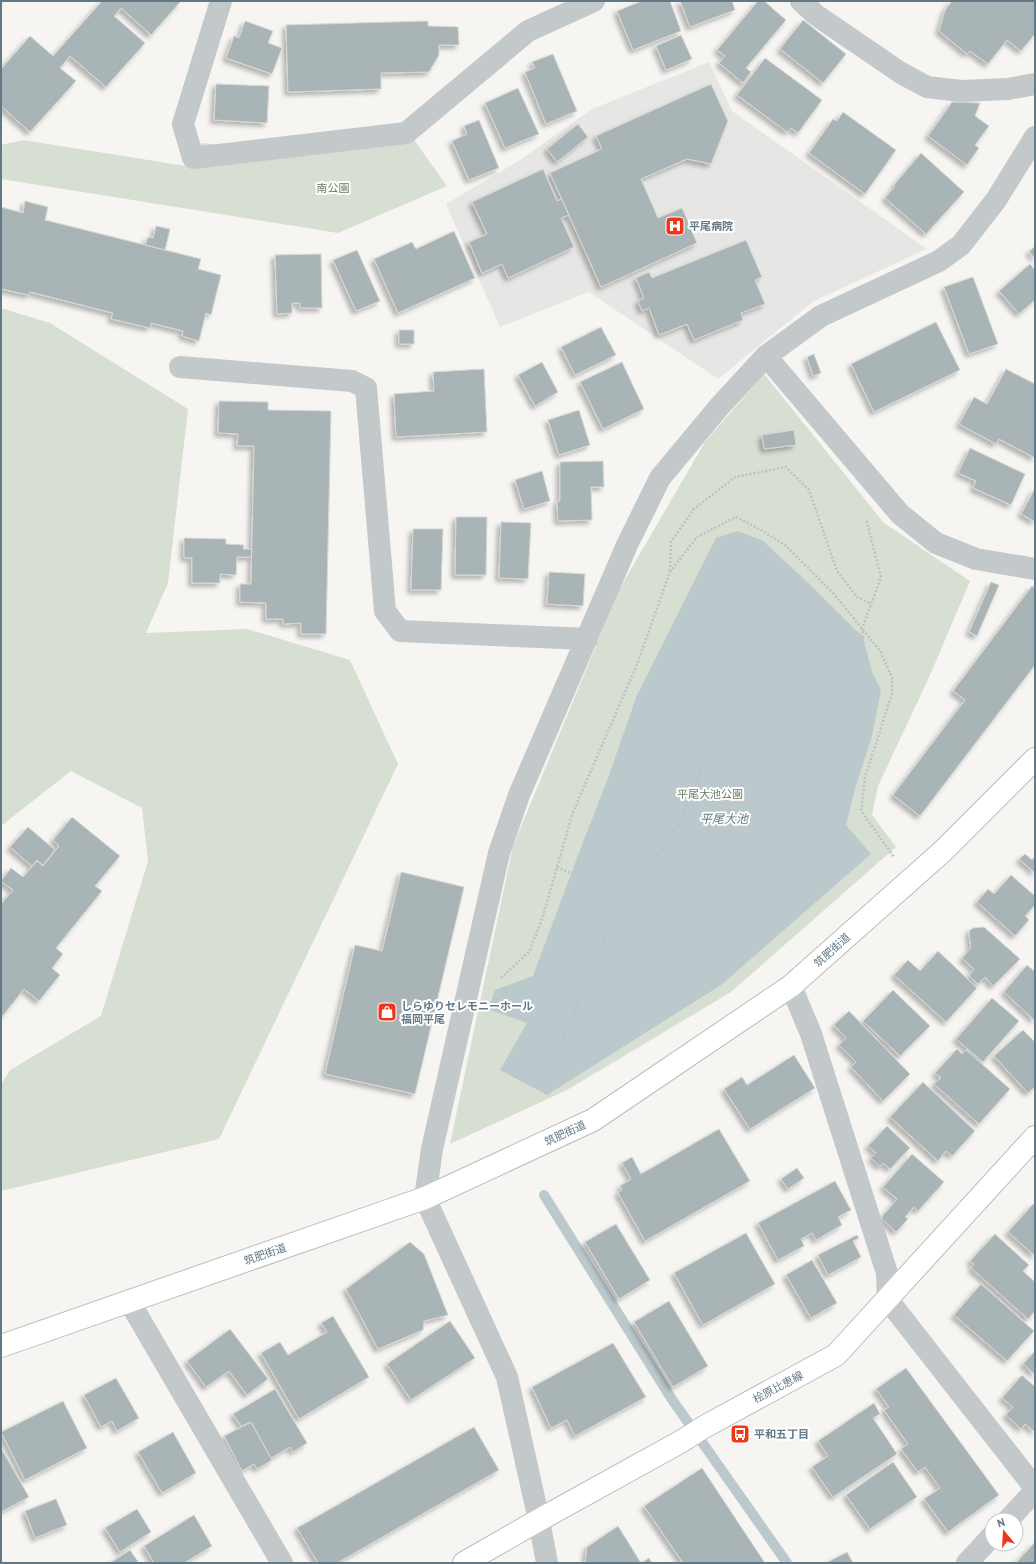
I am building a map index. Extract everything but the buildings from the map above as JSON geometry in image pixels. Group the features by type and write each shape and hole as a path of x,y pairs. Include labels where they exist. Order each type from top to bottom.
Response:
{"street":[{"path":"221,1 183,124 193,158 406,132 528,30 594,1"},
{"path":"801,1 816,15 901,73 927,88 961,91 1008,88 1035,84"},
{"path":"547,1563 539,1520 507,1377 425,1198 432,1149 499,853 519,795 627,545 660,478 719,407 766,356 821,316 939,260 961,245 996,200 1035,137"},
{"path":"766,356 900,514 936,543 976,559 1035,570"},
{"path":"180,367 352,381 366,388 385,611 400,631 587,639"},
{"name":"筑肥街道","path":"1,1346 425,1198 593,1120 791,986 943,851 1035,759"},
{"path":"791,986 811,1034 887,1273 888,1300 1035,1488"},
{"name":"桧原比恵線","path":"464,1563 682,1441 704,1427 836,1356 1035,1137"},
{"path":"129,1301 282,1563"},
{"path":"1015,1512 1035,1491"},
{"path":"967,1563 984,1545"}],"path":[{"path":"670,572 671,542 694,510 735,477 786,468 809,490 837,571 857,597 871,604"},
{"path":"560,1047 614,918 631,898 680,821 702,767 738,727 798,685 845,658 863,637 862,630 881,577 864,511"},
{"path":"496,983 529,952 542,919 573,812 636,667 670,572 697,536 736,518 763,531 785,545 834,594 881,652 892,678 892,694 865,777 861,810 896,860"},
{"path":"557,868 631,898"},
{"path":"539,1041 560,1047 575,1058"}],"shaded area":[{"name":"平尾病院","path":"709,62 732,111 927,249 814,301 718,379 589,292 500,327 446,204 520,160 592,109"}],"green space":[{"name":"南公園","path":"409,133 447,186 338,233 1,179 1,145 23,140 192,167 201,143 289,152"},
{"path":"1,308 50,323 188,409 168,583 146,633 247,629 350,660 398,764 219,1139 1,1191 1,1085 10,1070 101,1016 148,861 142,808 71,771 1,826"},
{"name":"平尾大池公園","path":"764,374 884,523 970,581 931,673 878,786 872,815 896,847 731,992 567,1090 450,1144 513,846 620,588 705,442"}],"water":[{"name":"平尾大池","path":"737,531 762,540 863,637 872,672 881,690 872,736 855,789 846,825 871,854 721,985 547,1095 500,1070 527,1023 488,1009 495,990 533,976 608,778 637,695 716,538"}],"waterway":[{"path":"544,1195 671,1398 787,1563"}],"place":[{"name":"平尾病院","path":"675,226"},
{"name":"しらゆりセレモニーホール 福岡平尾","path":"387,1012"},
{"name":"平和五丁目","path":"740,1434"}]}
